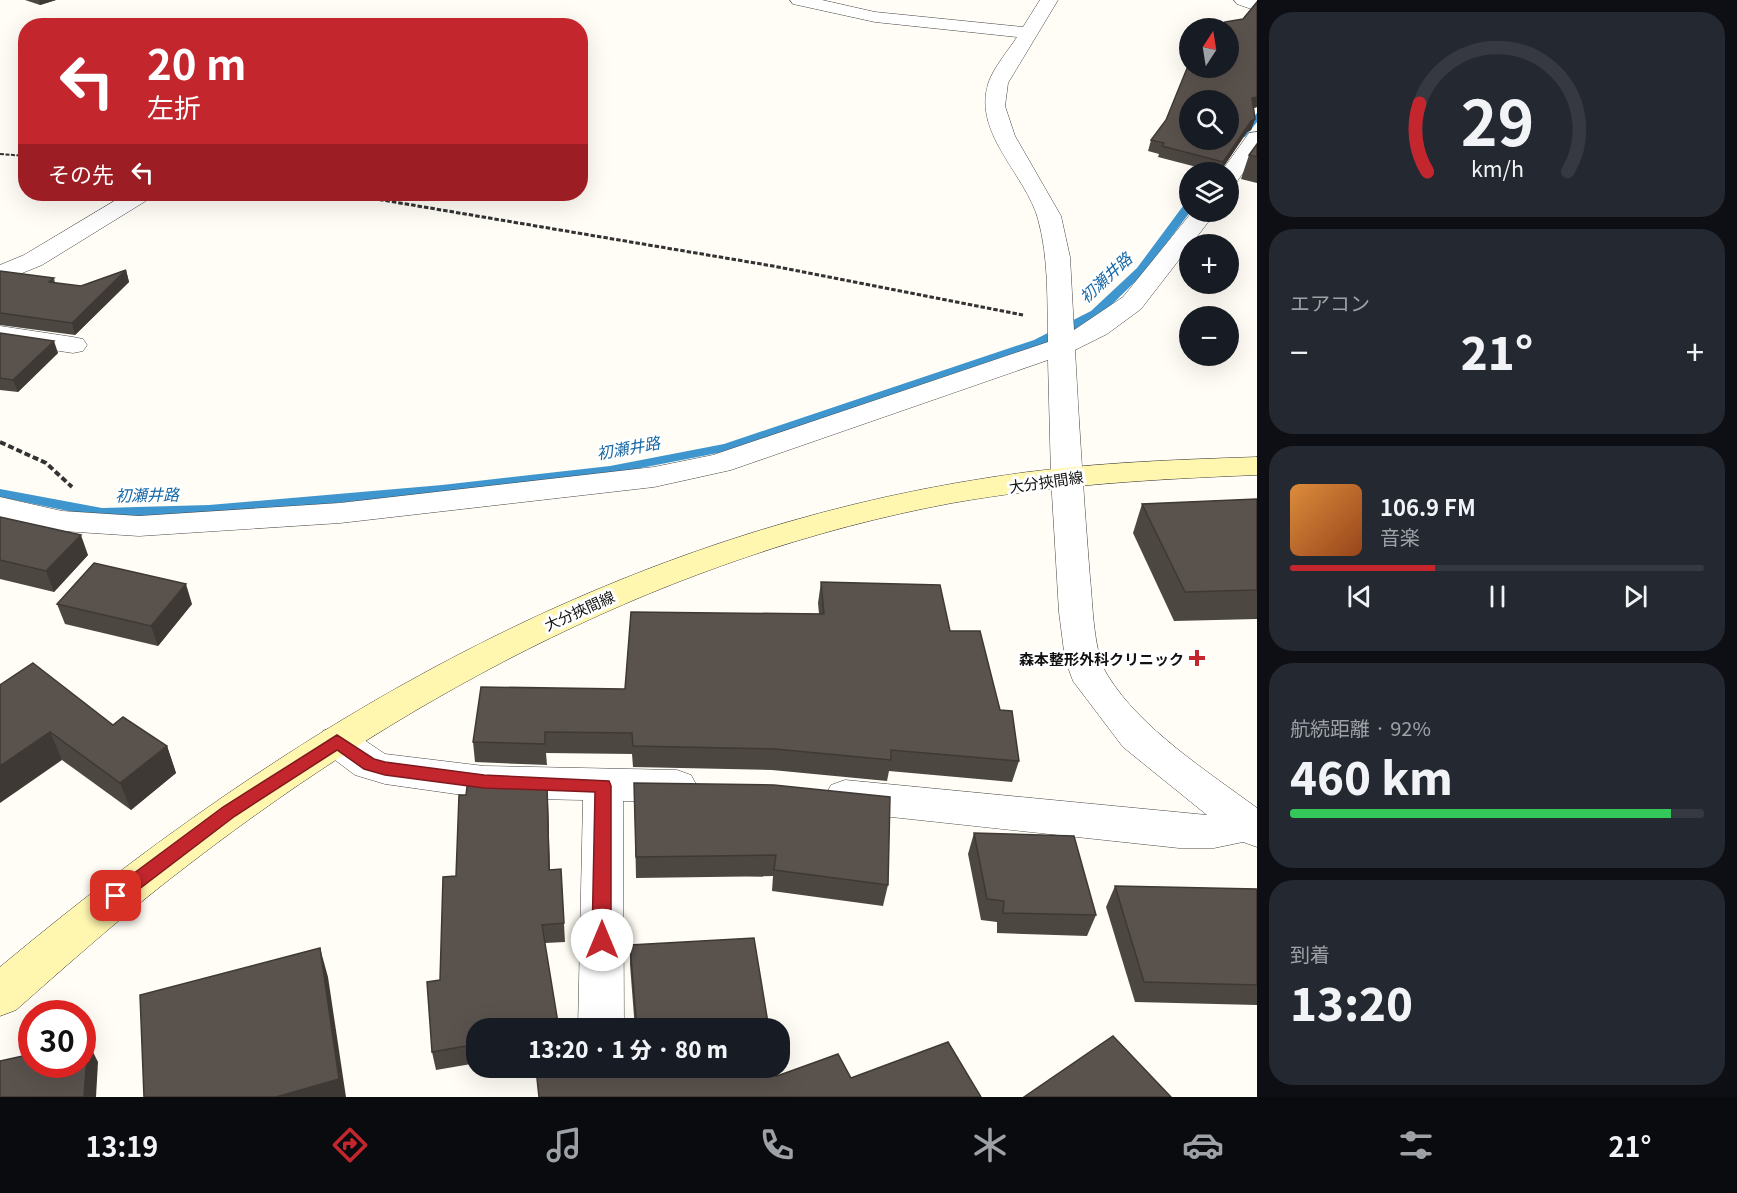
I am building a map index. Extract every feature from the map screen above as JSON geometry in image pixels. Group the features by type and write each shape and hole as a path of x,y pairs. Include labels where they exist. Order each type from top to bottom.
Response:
{"main road":[{"name":"大分挾間線","path":"0,995 51,950 180,847 274,781 337,741 497,649 604,599 664,575 786,533 935,498 1066,477 1116,472 1257,466"}],"street":[{"path":"799,0 875,17 1029,33"},
{"path":"811,793 1210,833 1228,831 1254,818 1137,737 1091,681 1083,659 1078,633 1066,477 1063,334 1054,231 1041,200 1004,136 995,106 998,83 1049,0"},
{"path":"1243,0 1257,6"},
{"path":"1239,163 1257,138"},
{"path":"0,274 33,260 130,201"},
{"path":"0,507 62,521 139,526 340,513 654,477 731,459 1063,334 1098,328 1132,303 1196,222"},
{"path":"0,334 73,345"},
{"path":"337,741 369,764 385,769 484,782 709,787"},
{"path":"601,1018 603,786"}],"path":[{"path":"0,154 18,155"},
{"path":"388,201 773,266 1063,334"},
{"path":"0,442 46,463 72,485 76,498 62,521"}],"building":[{"path":"1257,2 1257,97 1252,98 1255,119 1251,121 1239,139 1239,90 1179,90 1179,150 1231,150 1223,162 1162,146 1164,143 1151,140 1166,120 1183,78 1239,78 1239,20 1243,19"},
{"path":"1257,144 1257,157 1249,155"},
{"path":"126,270 72,323 0,313 0,271 54,278 49,282 81,286"},
{"path":"0,333 54,341 13,380 0,378"},
{"path":"1257,499 1257,590 1185,592 1142,504"},
{"path":"0,517 81,535 46,571 0,560"},
{"path":"94,563 186,584 151,626 57,604"},
{"path":"821,582 940,585 950,631 980,631 1000,710 1012,711 1019,761 891,750 891,760 775,749 633,746 632,733 545,732 545,744 473,742 481,687 625,689 631,612 824,614"},
{"path":"33,663 113,725 123,717 167,746 120,783 50,732 0,766 0,685"},
{"path":"468,779 547,783 549,870 561,869 564,923 542,925 557,1018 466,1018 466,1046 432,1052 427,982 440,980 443,877 456,876 459,795 466,795"},
{"path":"634,783 774,785 890,797 888,885 774,870 776,855 636,857"},
{"path":"974,833 1074,836 1096,915 1003,913 1004,901 987,899"},
{"path":"1115,886 1257,889 1257,985 1144,982"},
{"path":"754,938 767,1018 636,1018 630,945"},
{"path":"320,948 339,1079 276,1097 144,1097 140,995"},
{"path":"1113,1036 1171,1097 1024,1097"},
{"path":"948,1042 981,1097 539,1097 537,1078 790,1078 790,1071 838,1054 851,1078"},
{"path":"18,1057 18,1078 85,1078 84,1097 0,1097 0,1061"}],"waterway":[{"name":"初瀬井路","path":"1242,135 1257,116"},
{"name":"初瀬井路","path":"0,493 102,513 209,510 442,489 610,470 728,447 1038,343 1095,314 1141,270 1179,219"}],"place":[{"name":"森本整形外科クリニック","path":"1197,658"}],"route":[{"path":"116,896 229,812 337,741 369,764 385,769 484,782 603,786 602,940"}]}
